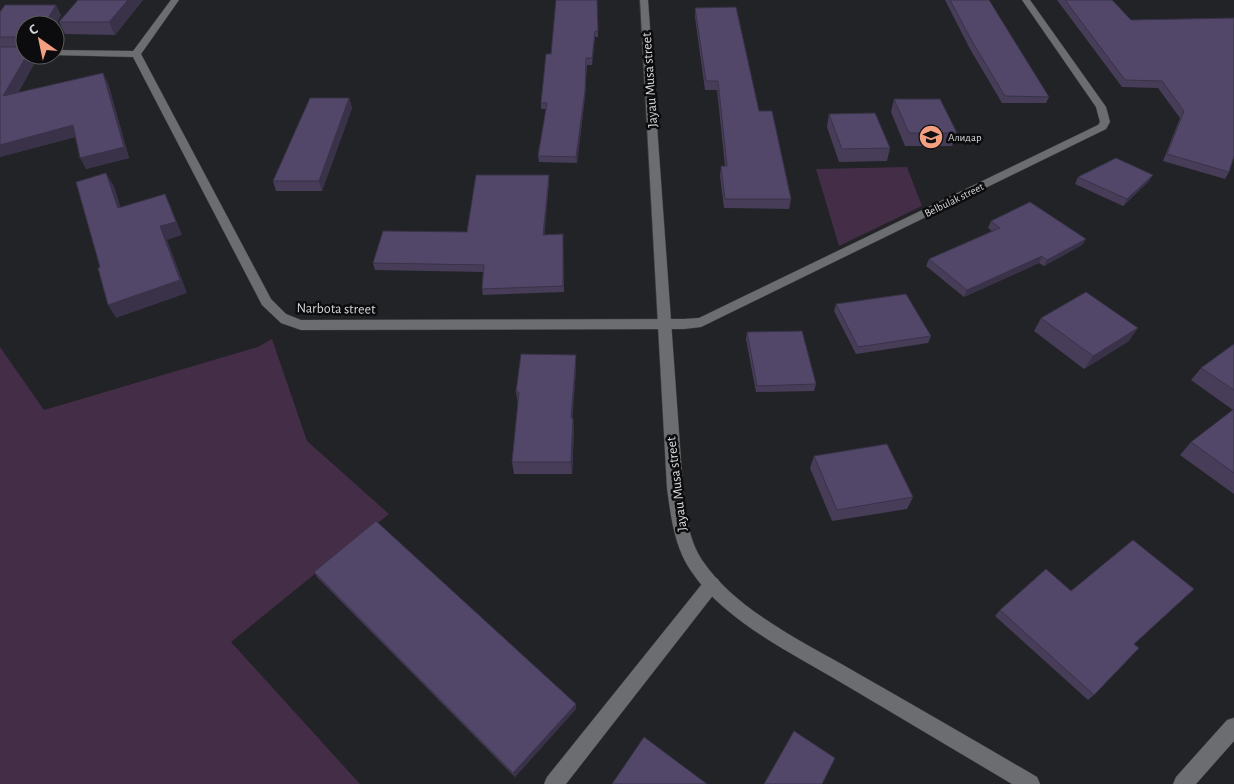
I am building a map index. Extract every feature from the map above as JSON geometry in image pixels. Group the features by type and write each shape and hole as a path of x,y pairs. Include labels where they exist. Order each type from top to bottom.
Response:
{"street":[{"path":"65,53 136,54 174,0"},
{"name":"Jayau Musa street","path":"644,0 664,324 678,512 684,539 695,562 712,584 733,604 770,631 1030,784"},
{"name":"Belbulak street","path":"664,324 701,322 1102,127 1105,122 1101,107 1026,0"},
{"name":"Narbota street","path":"136,54 266,302 277,315 288,322 301,325 664,324"},
{"path":"554,784 712,584"},
{"path":"1183,784 1234,727"}],"shaded area":[{"path":"907,167 922,206 839,246 816,169"},
{"path":"272,339 307,441 389,514 231,642 360,784 0,784 0,347 44,410 258,347"}],"building":[{"path":"78,0 128,0 109,22 65,22 65,15"},
{"path":"556,0 597,0 598,31 595,31 592,58 586,58 585,91 576,157 538,156 547,103 541,103 546,54 551,54"},
{"path":"950,0 989,0 1049,97 1005,96"},
{"path":"1065,0 1112,0 1131,20 1234,18 1234,156 1229,172 1167,154 1184,111 1162,81 1125,80"},
{"path":"5,5 56,5 50,15 15,15 15,37 0,37 0,12"},
{"path":"736,7 759,111 772,111 791,199 725,199 721,166 727,166 718,81 706,81 695,8"},
{"path":"0,47 15,47 15,65 21,65 3,96 103,73 124,147 80,158 73,125 0,145"},
{"path":"310,98 349,98 319,181 273,181"},
{"path":"894,99 940,99 957,133 909,133"},
{"path":"875,113 890,148 842,149 829,114"},
{"path":"1116,158 1153,175 1127,199 1078,177"},
{"path":"106,173 118,208 165,194 176,222 160,226 180,280 108,305 98,268 100,267 76,182"},
{"path":"476,175 549,175 543,235 563,234 563,286 482,289 484,265 373,263 383,231 467,232"},
{"path":"1030,202 1086,239 1047,260 1042,256 967,290 929,259 1000,228 991,221"},
{"path":"1086,292 1138,328 1093,356 1041,318"},
{"path":"906,294 931,336 858,347 836,304"},
{"path":"802,331 816,384 757,386 747,332"},
{"path":"1234,344 1234,390 1201,368"},
{"path":"521,354 576,355 571,418 573,418 571,462 512,462 519,392 516,392"},
{"path":"1234,409 1234,473 1191,442"},
{"path":"887,444 913,497 837,510 814,456"},
{"path":"376,521 576,704 513,773 314,572"},
{"path":"1133,540 1194,589 1134,644 1139,648 1094,695 1000,610 1046,569 1071,591"},
{"path":"794,731 835,758 822,784 764,784"},
{"path":"644,737 707,784 612,784"}],"place":[{"name":"Алидар","path":"931,137"}]}
